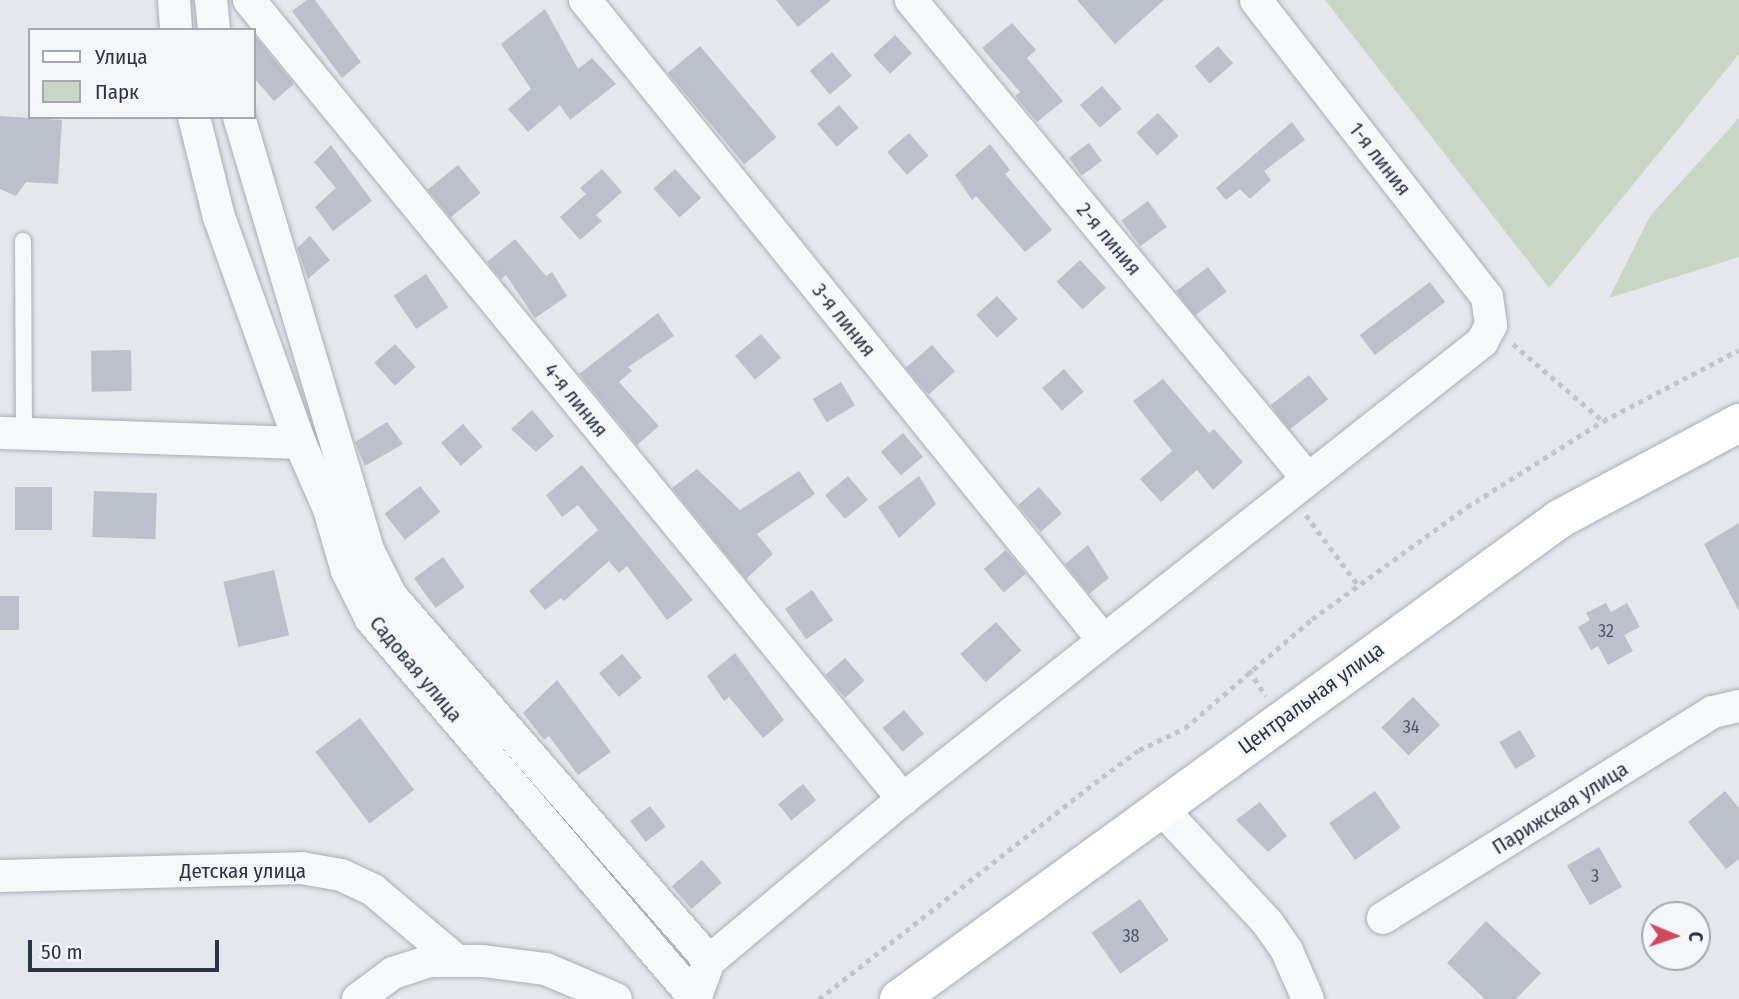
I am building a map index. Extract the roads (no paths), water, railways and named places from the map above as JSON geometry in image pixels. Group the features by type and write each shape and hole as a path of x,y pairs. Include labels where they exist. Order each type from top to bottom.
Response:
{"main road":[{"name":"Центральная улица","path":"899,999 1561,518 1739,423"}],"street":[{"path":"174,0 176,28"},
{"path":"211,0 214,28"},
{"name":"4-я линия","path":"249,0 903,799"},
{"name":"3-я линия","path":"585,0 1104,640"},
{"name":"2-я линия","path":"911,0 1298,485"},
{"name":"1-я линия","path":"1256,0 1487,297 1492,325 1482,342 1298,485"},
{"name":"Садовая улица","path":"194,119 219,217 300,443 328,509 347,571 372,619 695,999"},
{"path":"240,119 368,550 391,596 709,961"},
{"path":"12,433 300,443"},
{"path":"695,999 709,961 903,799 1298,485"},
{"name":"Парижская улица","path":"1383,918 1713,712 1739,706"},
{"path":"1161,808 1267,922 1287,951 1308,999"},
{"name":"Детская улица","path":"0,876 301,868 341,875 373,890 457,961"},
{"path":"358,999 393,973 430,961 547,969 616,999"}],"lane":[{"path":"12,433 23,241"}]}
